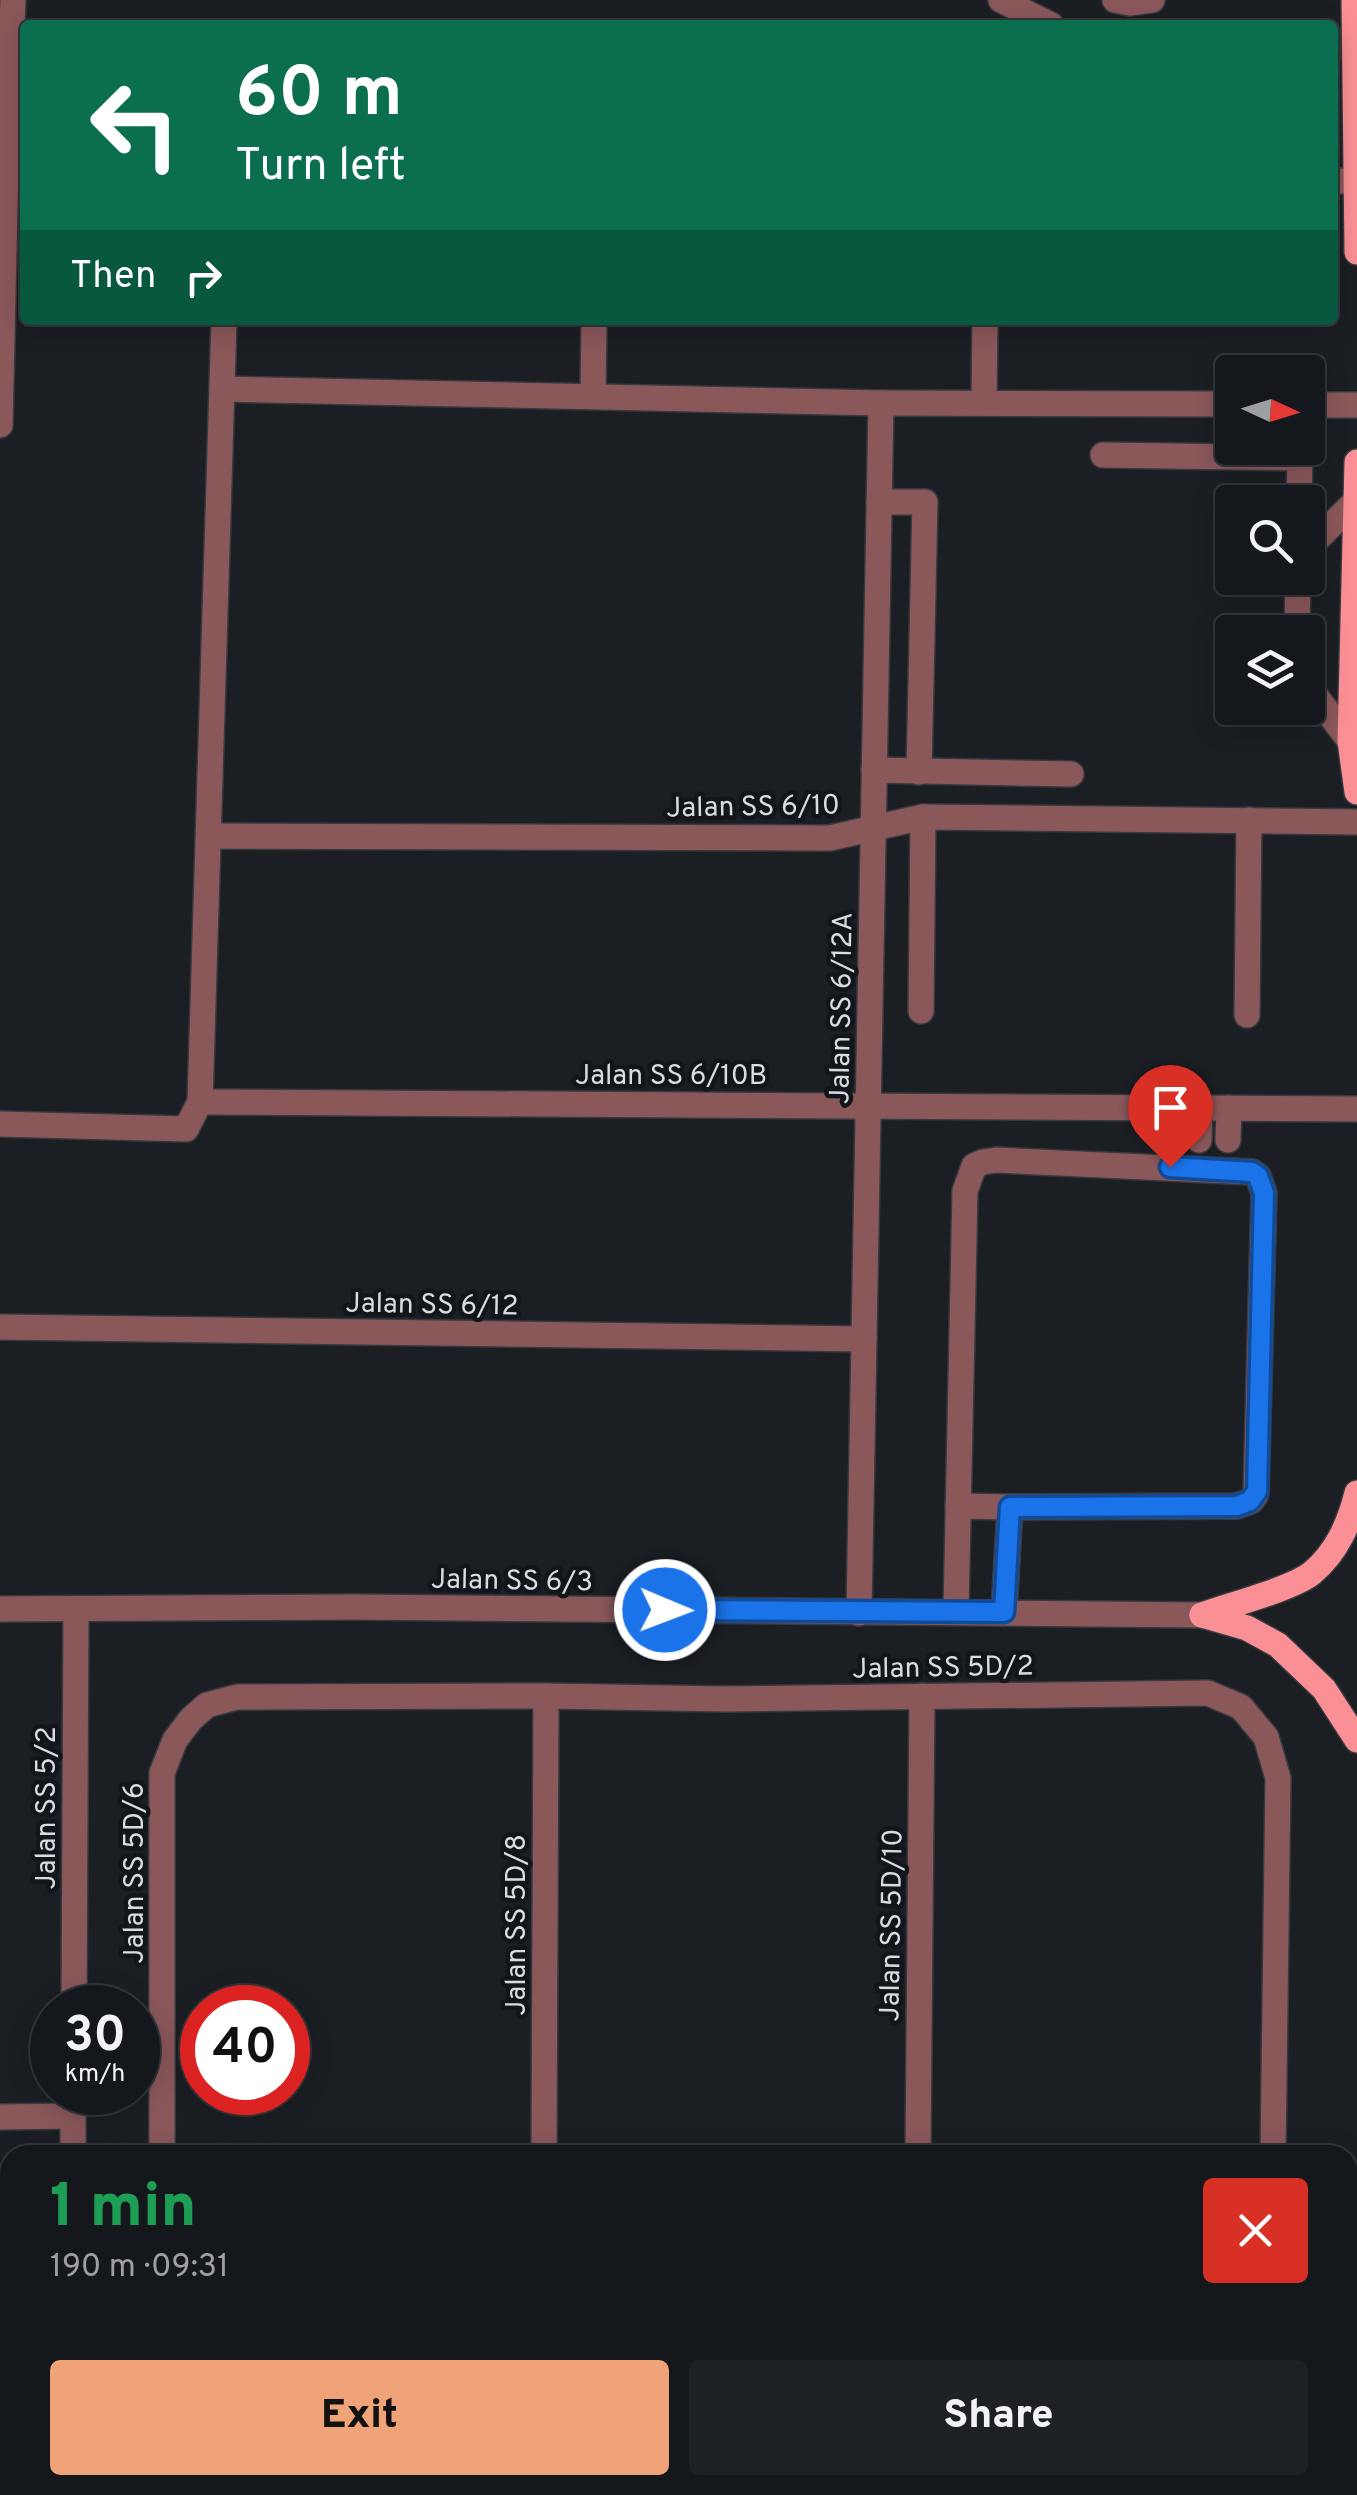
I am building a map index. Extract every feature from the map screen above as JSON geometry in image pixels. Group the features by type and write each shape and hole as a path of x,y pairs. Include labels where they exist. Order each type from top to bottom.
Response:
{"main road":[{"path":"1354,0 1357,252"},
{"path":"1357,462 1350,741 1357,792"},
{"path":"1202,1614 1281,1588 1310,1574 1338,1544 1350,1522 1357,1493"},
{"path":"1202,1614 1247,1628 1278,1645 1324,1689 1357,1740"}],"street":[{"path":"1002,0 1040,20"},
{"path":"1116,0 1152,0"},
{"path":"0,426 15,165 10,4"},
{"path":"0,1124 186,1128 200,1102 224,325"},
{"path":"593,396 594,325"},
{"path":"984,403 985,325"},
{"path":"222,389 881,404 1215,404"},
{"name":"Jalan SS 6/12A","path":"859,1613 881,404"},
{"path":"1325,405 1357,405"},
{"path":"1104,455 1300,458 1299,485"},
{"path":"1325,531 1356,500"},
{"path":"879,502 924,502 919,772"},
{"path":"1325,708 1350,741"},
{"path":"874,770 1072,774"},
{"path":"921,1011 922,817"},
{"name":"Jalan SS 6/10","path":"209,836 830,838 922,817 1357,822"},
{"path":"1247,1014 1249,820"},
{"name":"Jalan SS 6/10B","path":"200,1102 1357,1109"},
{"path":"1199,1140 1200,1108"},
{"path":"1228,1140 1229,1108"},
{"path":"956,1612 958,1506 965,1191 974,1166 996,1160 1240,1170 1258,1176 1264,1193 1256,1494 1250,1501 1237,1506 958,1506"},
{"name":"Jalan SS 6/12","path":"0,1327 864,1340"},
{"path":"1004,1612 1010,1507"},
{"name":"Jalan SS 6/3","path":"0,1609 355,1607 1202,1614"},
{"name":"Jalan SS 5/2","path":"74,1985 76,1609"},
{"name":"Jalan SS 5D/2","path":"191,1719 208,1705 237,1697 726,1699 1208,1693 1241,1707 1266,1738 1278,1778 1272,2145"},
{"name":"Jalan SS 5D/8","path":"544,2145 546,1696"},
{"name":"Jalan SS 5D/10","path":"918,2145 922,1696"},
{"name":"Jalan SS 5D/6","path":"162,2145 162,1773 175,1740 191,1719"},
{"path":"0,2117 30,2112"},
{"path":"73,2115 73,2145"}],"tunnel":[{"path":"1338,46 1357,30"}],"route":[{"path":"665,1610 1004,1612 1010,1507 1237,1506 1250,1501 1257,1491 1262,1184 1252,1172 1170,1167"}]}
